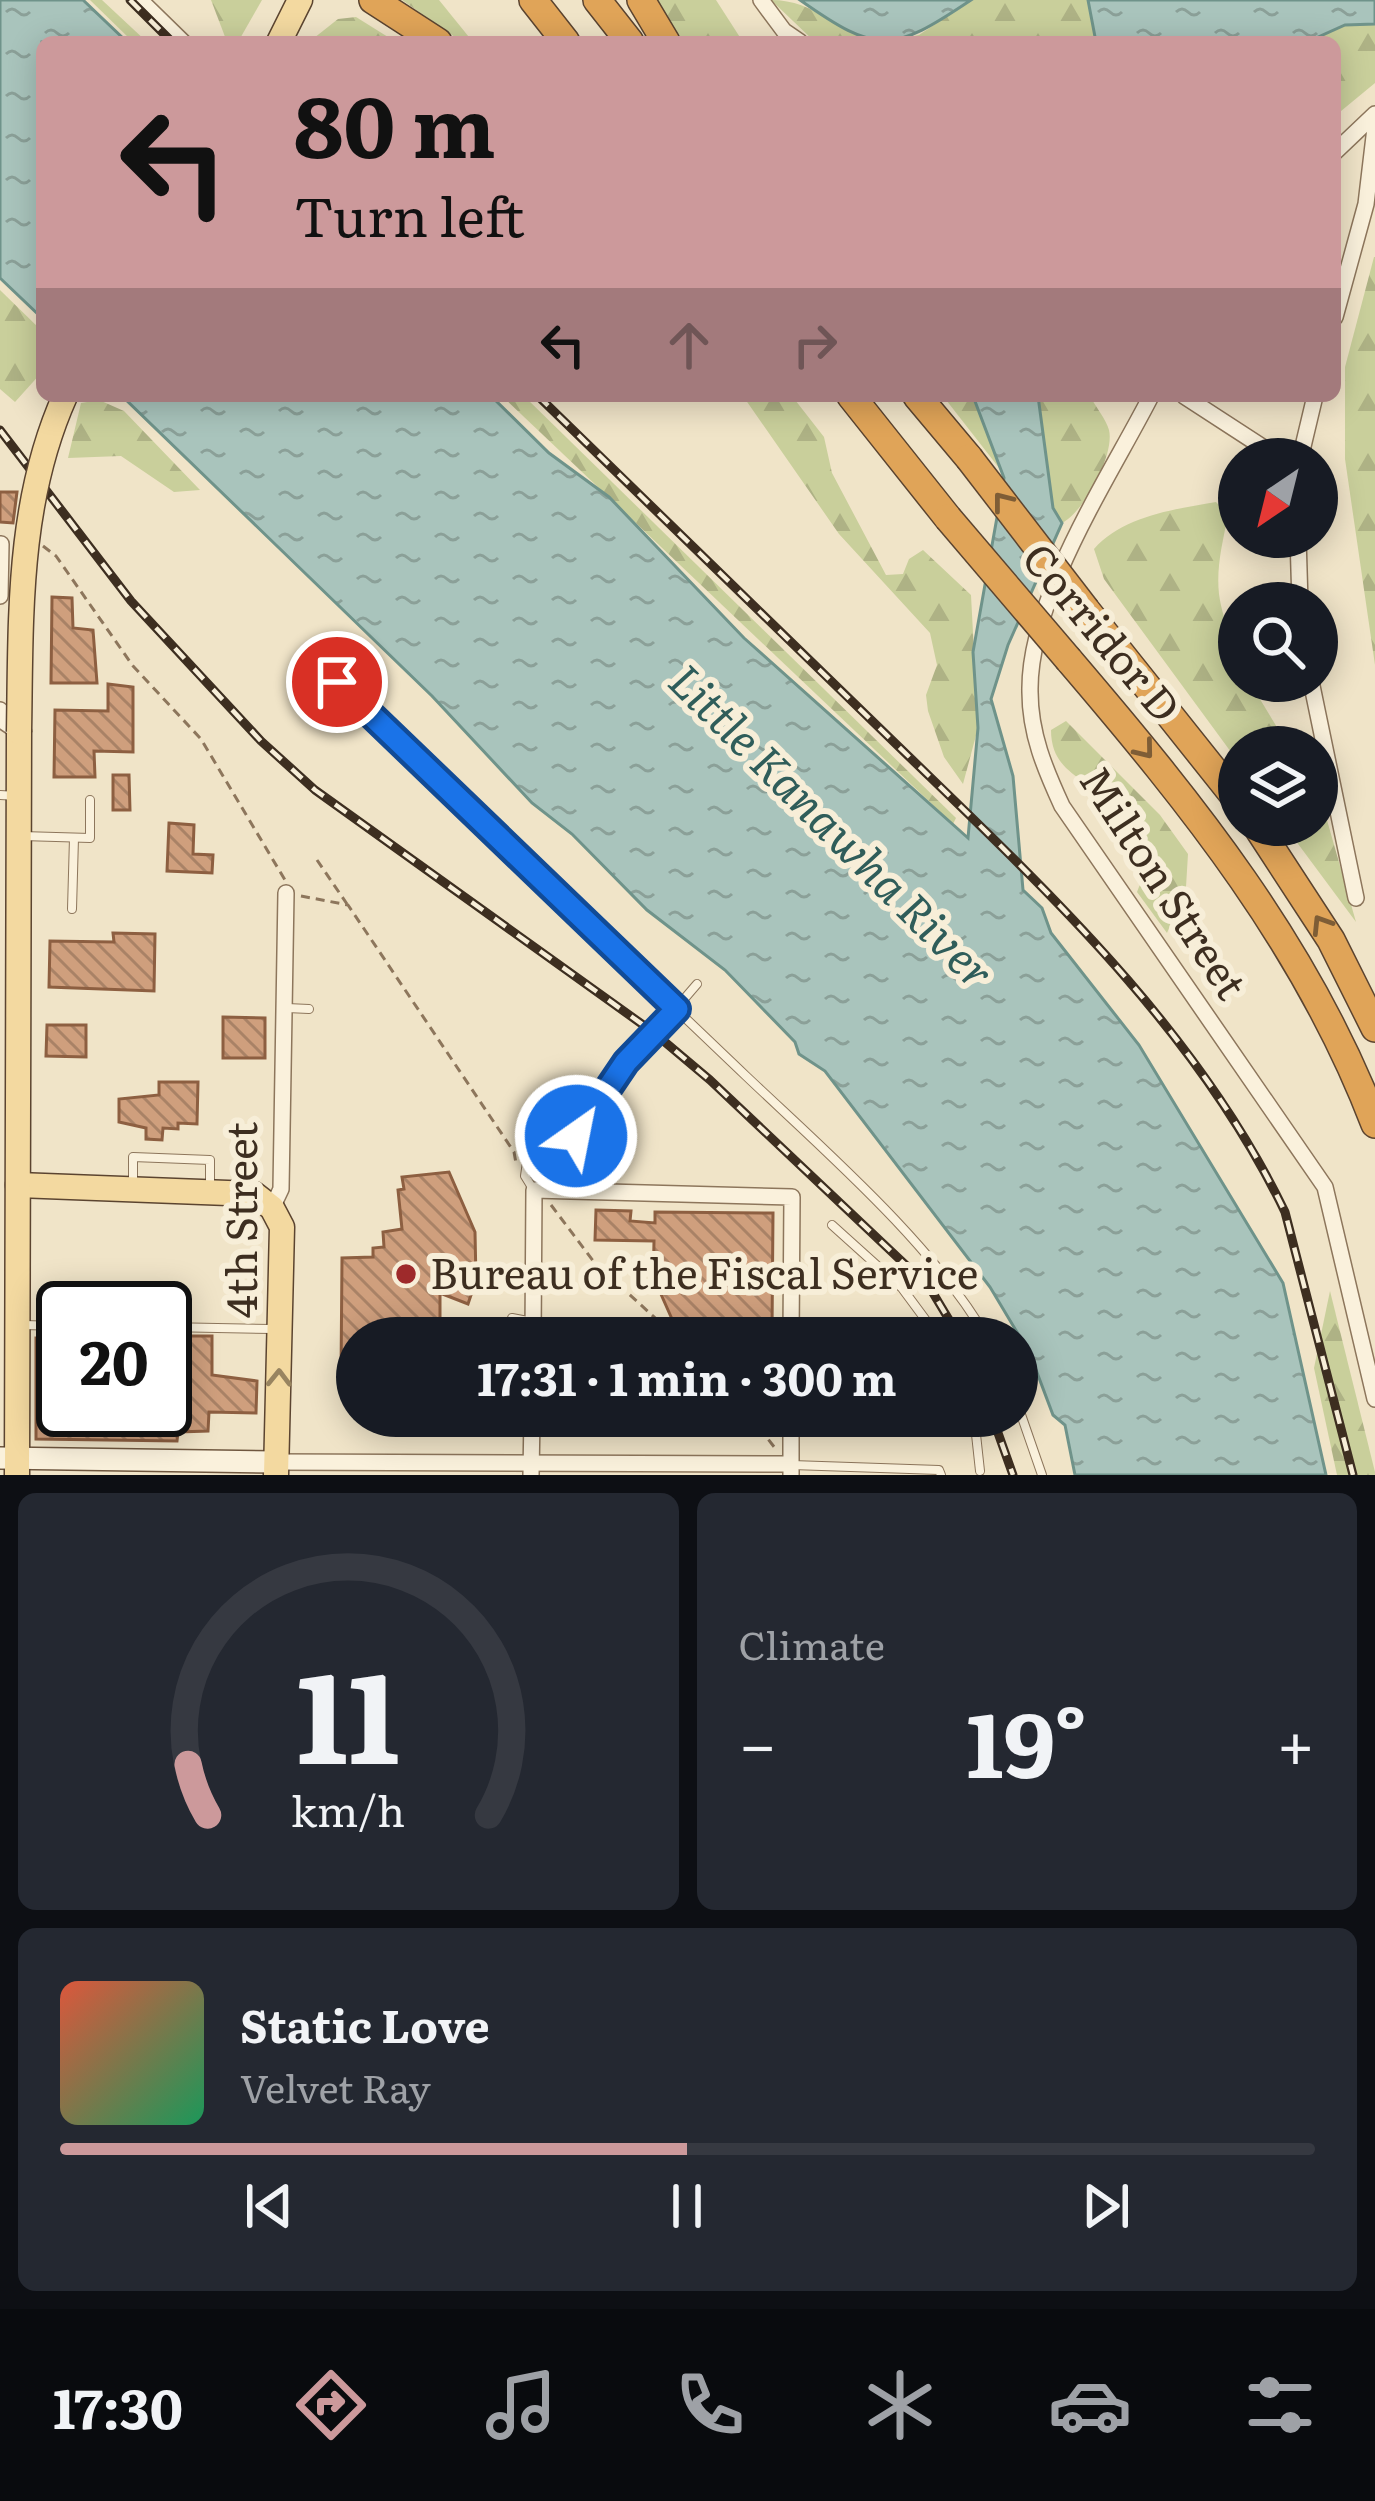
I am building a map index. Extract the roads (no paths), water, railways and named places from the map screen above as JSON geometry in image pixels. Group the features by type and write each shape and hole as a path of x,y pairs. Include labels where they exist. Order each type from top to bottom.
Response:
{"highway":[{"path":"373,0 429,36"},
{"path":"533,0 561,36"},
{"path":"597,0 625,36"},
{"path":"641,0 662,36"},
{"name":"Corridor D","path":"857,402 1198,816 1280,930 1336,1031 1375,1124"},
{"name":"Corridor D","path":"922,402 1218,776"},
{"path":"1270,846 1331,940 1375,1028"}],"main road":[{"path":"282,36 299,0"},
{"path":"11,1464 16,1325 9,1185 10,813 19,732 23,551 49,433 62,402"},
{"path":"9,1185 254,1195 272,1208"},
{"name":"4th Street","path":"272,1208 282,1226 276,1468"}],"street":[{"path":"140,0 177,36"},
{"path":"761,0 791,36"},
{"path":"1341,146 1375,114"},
{"path":"1341,295 1366,204 1375,128"},
{"name":"Milton Street","path":"1148,402 1060,574 1032,658 1032,722 1062,806 1325,1187 1375,1399"},
{"path":"1193,402 1249,438"},
{"path":"1305,438 1314,402"},
{"path":"0,596 2,544"},
{"path":"1316,702 1357,898"},
{"path":"0,710 4,722 19,732"},
{"name":"4th Street","path":"272,1208 281,1189 286,893"},
{"path":"534,1317 549,1191 792,1197 791,1317"},
{"path":"531,1469 532,1437"},
{"path":"11,1464 791,1470 791,1437"}],"lane":[{"path":"337,682 854,1177 973,1317"},
{"path":"10,813 74,838 90,838 90,800"},
{"path":"72,909 74,838"},
{"path":"578,1083 528,1155 525,1176 549,1191 604,1092 697,983"},
{"path":"282,1008 309,1009"},
{"path":"832,1225 902,1288 923,1317"},
{"path":"16,1325 36,1325"},
{"path":"192,1327 280,1329"},
{"path":"976,1437 980,1471"},
{"path":"1029,1437 1042,1475"},
{"path":"791,1470 939,1470 940,1475"}],"water":[{"path":"0,0 83,0 121,36 36,36 36,312 0,278"},
{"path":"800,0 971,0 908,36 863,36"},
{"path":"1088,0 1375,0 1375,24 1345,25 1320,36 1095,36"},
{"name":"Little Kanawha River","path":"128,402 497,402 549,453 609,497 744,638 968,838 978,728 973,652 1004,478 975,402 1039,402 1053,508 1062,523 1008,645 991,699 1013,776 1023,890 1042,908 1051,933 1139,1045 1283,1283 1326,1475 1075,1475 1065,1425 1053,1415 1038,1375 1038,1317 1008,1317 825,1071 799,1054 795,1042 725,970 647,910 572,834 532,803 432,696"}],"railway":[{"path":"130,0 166,36"},
{"path":"544,402 1060,906 1161,1020 1207,1081 1285,1212 1353,1475"},
{"path":"0,430 131,601 261,741 315,790 653,1032 930,1288 947,1317"},
{"path":"999,1437 1013,1475"}],"place":[{"name":"Bureau of the Fiscal Service","path":"406,1274"}]}
